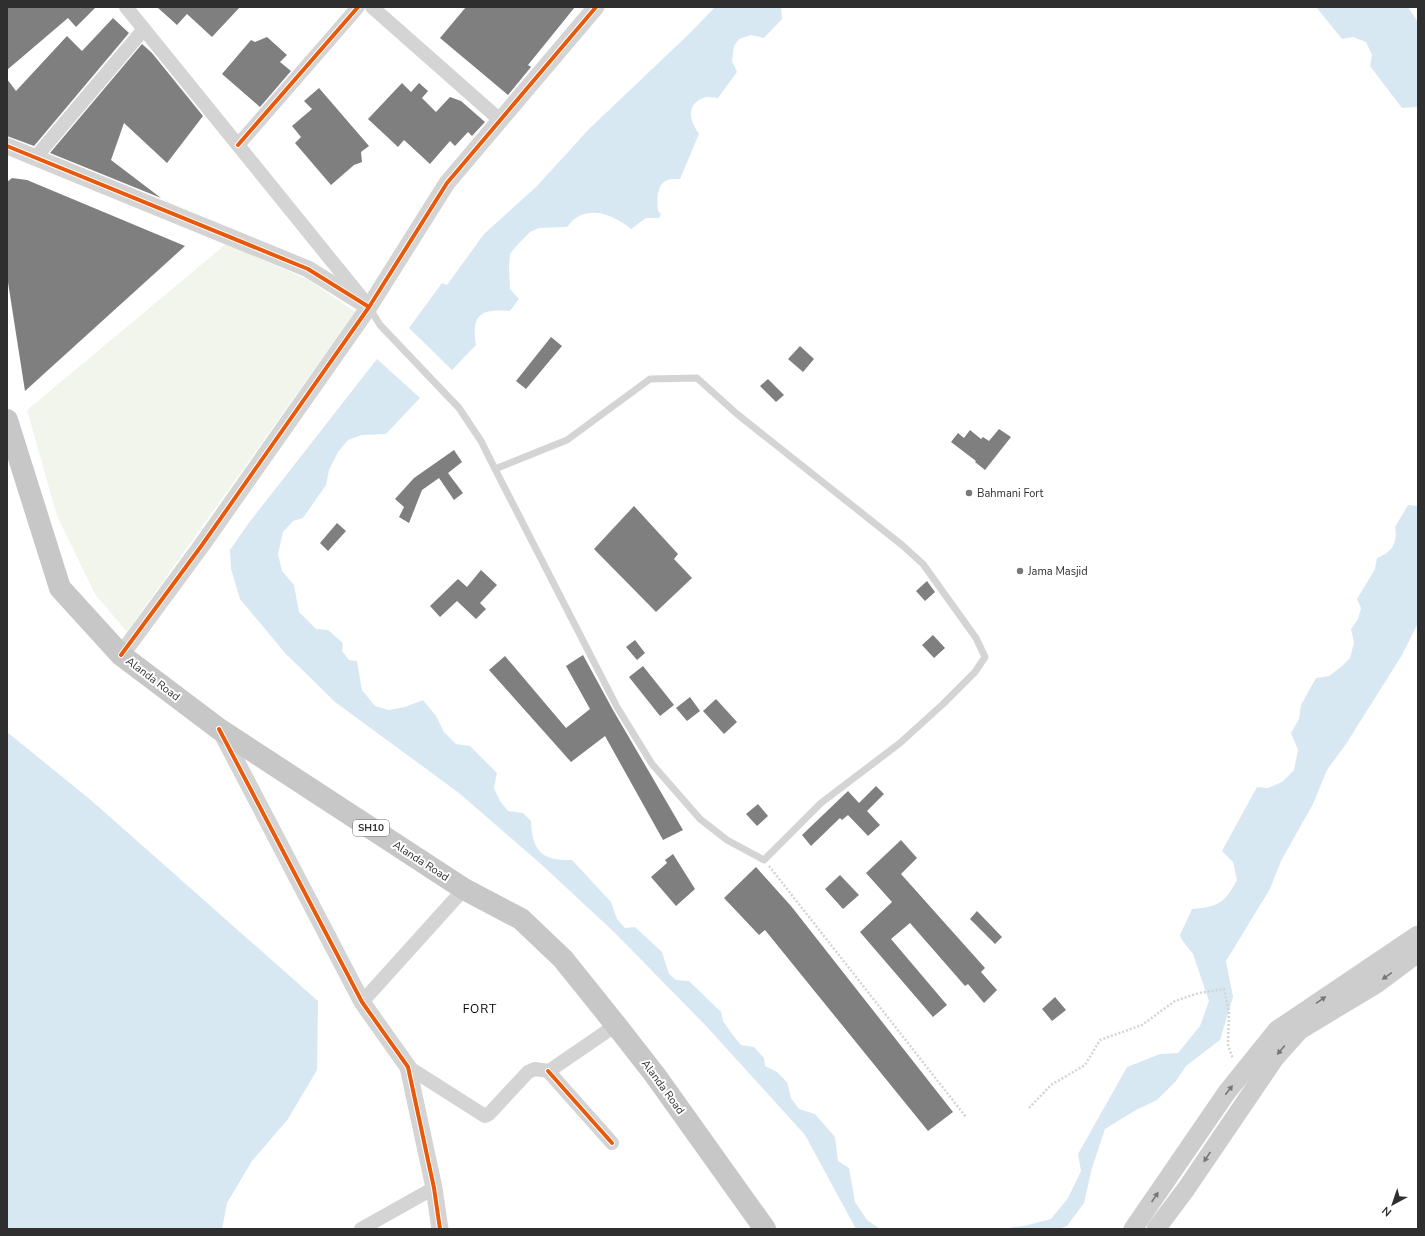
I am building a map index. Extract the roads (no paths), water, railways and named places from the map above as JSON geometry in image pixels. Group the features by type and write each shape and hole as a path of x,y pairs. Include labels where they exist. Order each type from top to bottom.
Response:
{"main road":[{"name":"Alanda Road","path":"7,420 60,588 121,655 219,729 464,889 521,919 563,959 616,1025 655,1075 765,1229"},
{"path":"1133,1229 1227,1092 1277,1030 1418,935"},
{"path":"1156,1229 1186,1189 1274,1058 1291,1039 1306,1026 1378,983 1418,953"}],"street":[{"path":"126,7 369,307"},
{"path":"238,145 358,7"},
{"path":"372,7 500,120"},
{"path":"121,655 202,545 369,307 447,184 596,7"},
{"path":"35,158 144,29"},
{"path":"7,146 308,268 369,307"},
{"path":"219,729 362,1002 408,1067 485,1116 489,1114 528,1072 535,1069 548,1071 612,1143"},
{"path":"362,1002 464,889"},
{"path":"548,1071 616,1025"},
{"path":"408,1067 434,1188 440,1229"},
{"path":"361,1229 434,1188"}],"lane":[{"path":"369,307 380,325 459,408 481,441 495,469 617,707 652,764 700,819 727,840 764,860 821,802 900,743 943,704 975,672 985,656 976,638 923,564 902,545 737,414 697,378 650,379 567,440 495,469"}],"place":[{"name":"Bahmani Fort","path":"969,493"},
{"name":"Jama Masjid","path":"1020,571"}],"district":[{"name":"FORT","path":"480,1009"}]}
